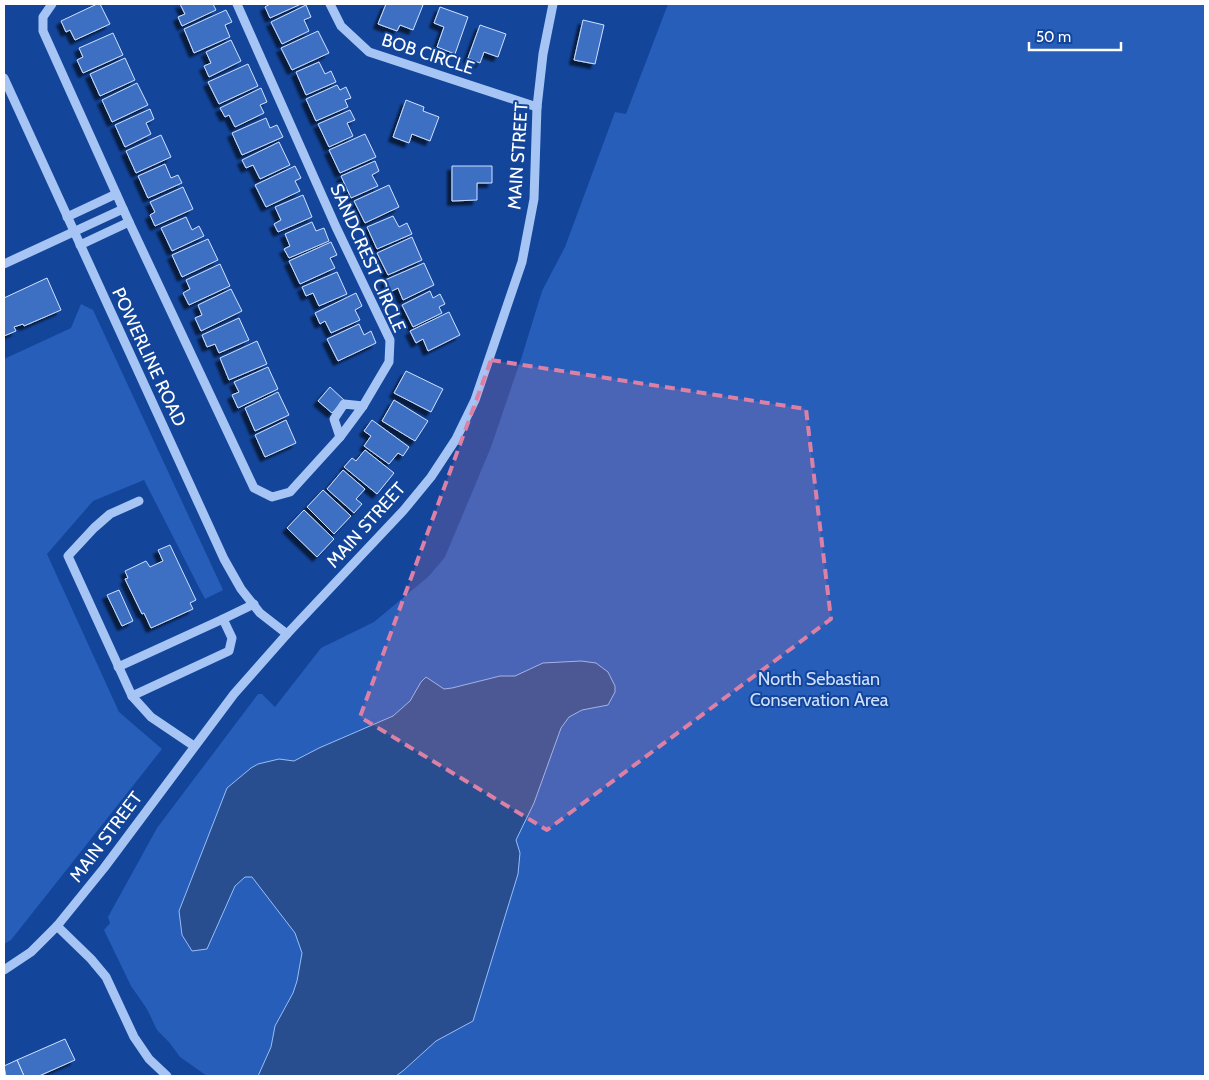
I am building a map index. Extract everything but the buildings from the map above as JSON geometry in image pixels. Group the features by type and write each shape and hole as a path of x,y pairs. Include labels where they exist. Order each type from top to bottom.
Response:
{"street":[{"name":"SANDCREST CIRCLE","path":"52,4 43,17 43,31 116,194 254,488 272,497 290,492 340,437 363,406 389,362 390,340 336,227 237,4"},
{"name":"BOB CIRCLE","path":"330,4 341,26 369,52 537,106"},
{"name":"MAIN STREET","path":"4,970 31,952 57,926 104,868 234,694 287,634 403,511 431,477 456,439 475,400 522,262 534,199 537,106 543,54 553,4"},
{"name":"POWERLINE ROAD","path":"4,78 6,91 68,217 224,559 241,589 260,613 287,634"},
{"path":"68,217 116,194"},
{"path":"4,264 123,209"},
{"path":"80,245 129,222"},
{"path":"340,437 334,419 344,404 363,406"},
{"path":"140,501 110,514 68,556 132,696 151,718 194,746"},
{"path":"118,667 254,604"},
{"path":"132,696 229,651 232,638 224,619"},
{"path":"57,926 91,959 106,977 134,1037 149,1059 167,1076"}],"highlighted area":[{"path":"491,360 806,409 831,619 547,830 360,717"}],"green space":[{"name":"North Sebastian Conservation Area","path":"668,4 1205,4 1205,1076 207,1076 180,1057 157,1030 147,1009 131,986 104,930 110,923 108,917 157,828 258,694 262,694 275,707 321,648 374,622 429,576 445,557 491,447 542,291 565,247 615,112 626,114"},
{"path":"81,304 93,310 223,590 205,599 144,480 93,501 47,554 119,712 162,749 11,940 4,944 4,359 71,328"}],"shaded area":[{"path":"581,661 596,663 608,672 615,686 615,692 608,705 582,710 569,717 561,728 534,803 516,840 520,853 518,874 473,1021 436,1041 396,1076 258,1076 271,1047 275,1026 293,993 297,981 302,953 295,933 252,877 245,877 235,886 207,949 192,951 182,935 179,911 227,788 258,764 279,759 294,761 393,716 410,701 426,677 444,689 500,676 515,676 543,663"}]}
